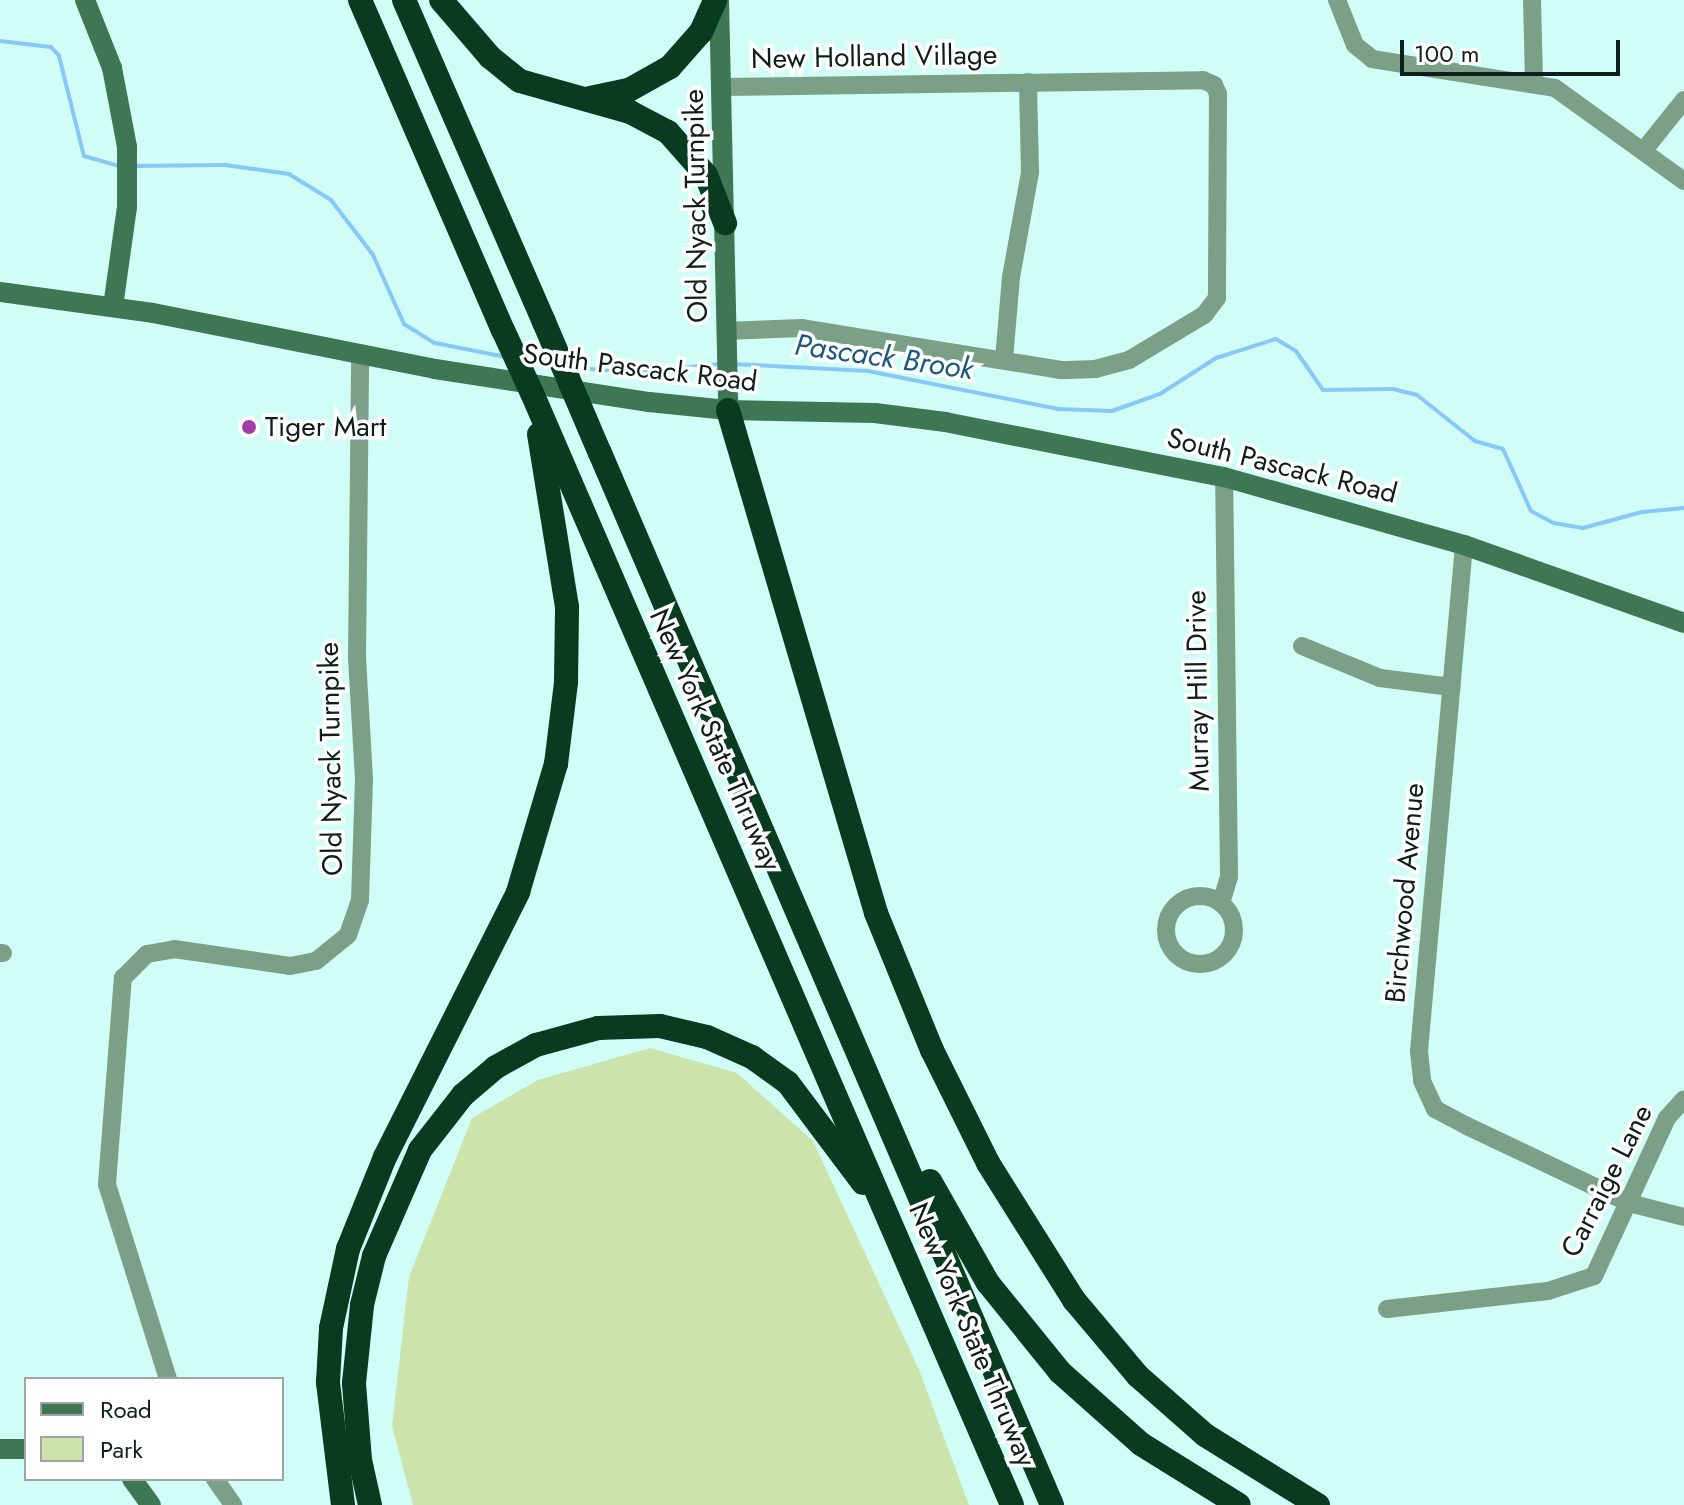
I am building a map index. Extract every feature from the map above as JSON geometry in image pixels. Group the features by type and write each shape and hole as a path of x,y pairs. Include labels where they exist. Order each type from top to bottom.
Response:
{"highway":[{"name":"New York State Thruway","path":"360,0 532,393 555,470 898,1236 1012,1505"},
{"name":"New York State Thruway","path":"404,0 1052,1505"},
{"path":"441,0 504,70 550,93 630,112 661,127 706,175 725,223"},
{"path":"550,93 605,97 648,82 690,47 717,0"},
{"path":"728,410 876,913 932,1050 988,1163 1074,1300 1138,1376 1205,1435 1318,1505"},
{"path":"343,1505 328,1382 335,1302 348,1249 379,1169 518,892 556,764 568,630 555,470"},
{"path":"370,1505 357,1434 354,1383 362,1305 374,1256 399,1190 434,1128 479,1080 514,1056 557,1037 619,1025 683,1031 731,1047 771,1069 805,1099 898,1236"},
{"path":"869,1075 976,1263 1040,1350 1141,1444 1239,1505"}],"street":[{"path":"85,0 112,68 127,147 128,176 113,307"},
{"name":"Old Nyack Turnpike","path":"717,0 728,410"},
{"path":"1337,0 1355,45 1372,59 1394,67 1534,81 1578,100 1684,181"},
{"path":"1532,0 1534,81"},
{"name":"New Holland Village","path":"721,87 1203,80 1214,85 1219,288 1204,315 1129,360 1096,369 1061,370 802,328 726,340"},
{"name":"New Holland Village","path":"1004,359 1011,277 1030,172 1028,82"},
{"path":"1644,150 1684,100"},
{"name":"South Pascack Road","path":"0,292 113,307 525,383 728,410 875,413 945,422 1224,477 1464,545 1684,623"},
{"name":"Old Nyack Turnpike","path":"167,1377 107,1184 123,978 147,954 174,949 290,966 316,961 348,935 360,900 362,711 357,657 360,354"},
{"name":"Murray Hill Drive","path":"1221,903 1229,876 1224,477"},
{"name":"Birchwood Avenue","path":"1464,545 1419,1051 1422,1081 1435,1109 1629,1203 1684,1217"},
{"path":"1302,646 1380,678 1451,687"},
{"name":"Carraige Lane","path":"1387,1309 1571,1288 1594,1276 1667,1118 1684,1099"},
{"path":"0,1449 24,1449"},
{"path":"133,1481 151,1505"},
{"path":"216,1481 233,1505"}],"green space":[{"path":"650,1048 737,1073 813,1141 919,1370 969,1505 413,1505 392,1426 409,1277 472,1118 538,1080"}],"waterway":[{"name":"Pascack Brook","path":"0,41 51,47 59,56 84,156 120,166"},
{"name":"Pascack Brook","path":"133,166 225,165 289,174 331,200 373,255 404,324 435,343 506,357"},
{"name":"Pascack Brook","path":"733,364 868,371 1058,409 1112,411 1160,394 1216,358 1276,339 1296,351 1323,390 1393,389 1417,395 1475,441 1503,449 1531,511 1554,523 1583,528 1642,512 1684,508"},
{"name":"Pascack Brook","path":"526,360 553,364"},
{"name":"Pascack Brook","path":"574,368 639,372 720,364"}],"place":[{"name":"Tiger Mart","path":"249,427"}]}
